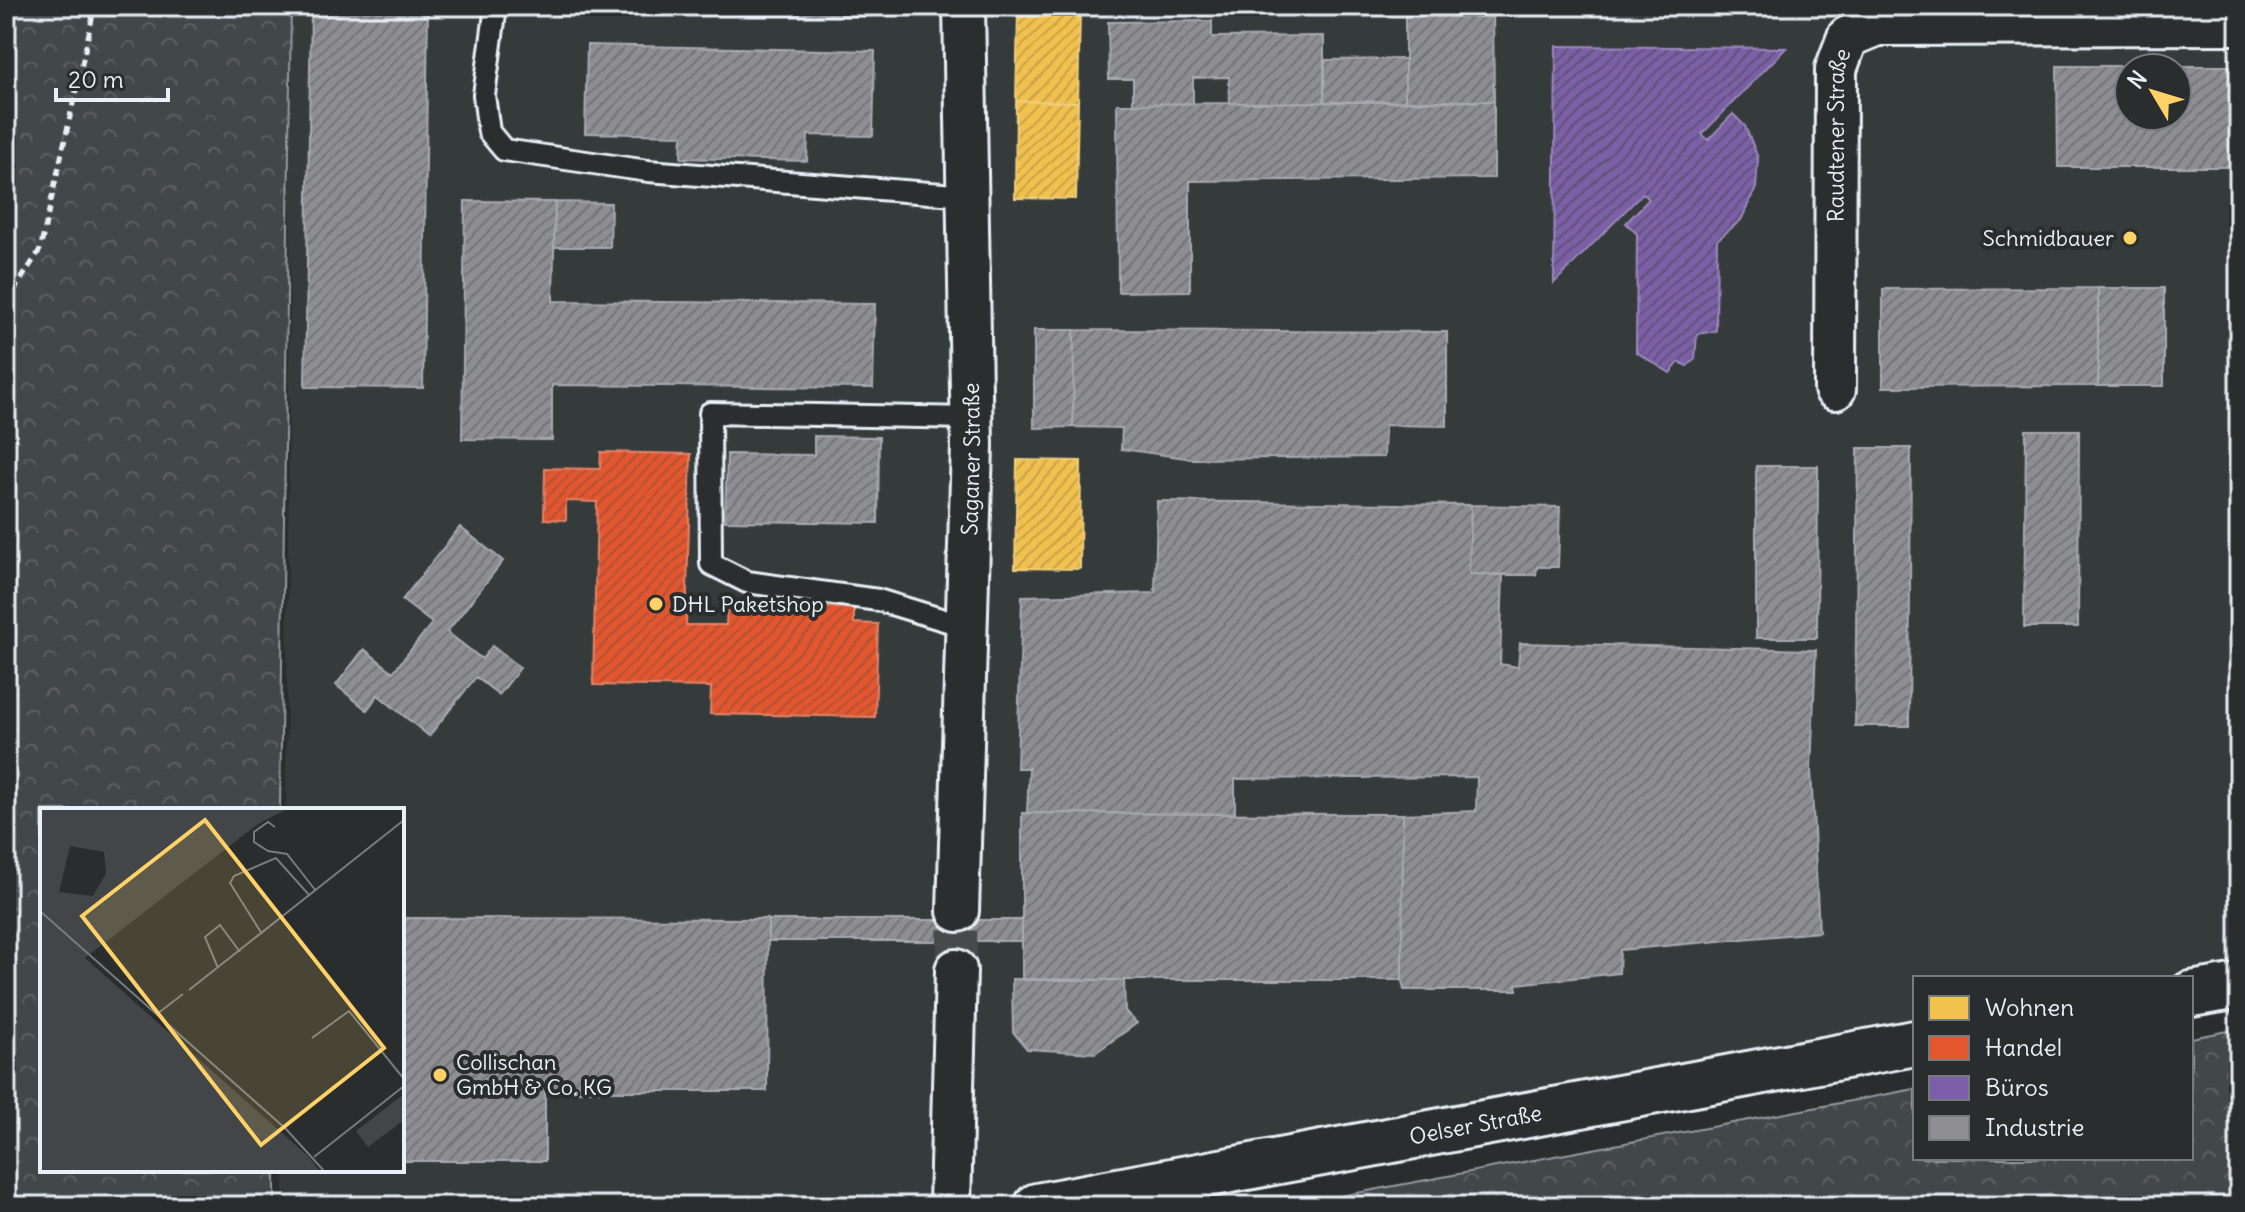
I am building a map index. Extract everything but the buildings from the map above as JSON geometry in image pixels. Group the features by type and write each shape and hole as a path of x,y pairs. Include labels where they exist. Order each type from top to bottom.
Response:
{"main road":[{"path":"2193,994 2239,986"},
{"name":"Oelser Straße","path":"1037,1206 1913,1043"}],"street":[{"name":"Saganer Straße","path":"958,911 971,418 964,6"},
{"name":"Raudtener Straße","path":"1835,389 1836,69 1848,37 1877,25 2239,24"},
{"path":"950,1206 956,970"}],"lane":[{"path":"496,6 484,95 489,132 504,150 648,171 968,196"},
{"path":"967,627 878,600 747,582 711,564 710,413 971,418"}],"path":[{"path":"6,303 40,250 95,6"}],"shaded area":[{"path":"292,6 2239,6 2239,977 1913,976 1913,1043 1113,1206 284,1206 284,1172 404,1172 404,808 286,808"}],"green space":[{"path":"6,6 291,6 280,808 40,808 40,1172 275,1172 275,1206 6,1206"},
{"path":"2239,1029 2239,1206 1287,1206 1913,1089 1913,1160 2193,1160 2193,1038"}],"tunnel":[{"path":"956,970 958,911"}],"place":[{"name":"Schmidbauer","path":"2130,238"},
{"name":"DHL Paketshop","path":"656,604"},
{"name":"Collischan GmbH & Co. KG","path":"440,1075"}]}
